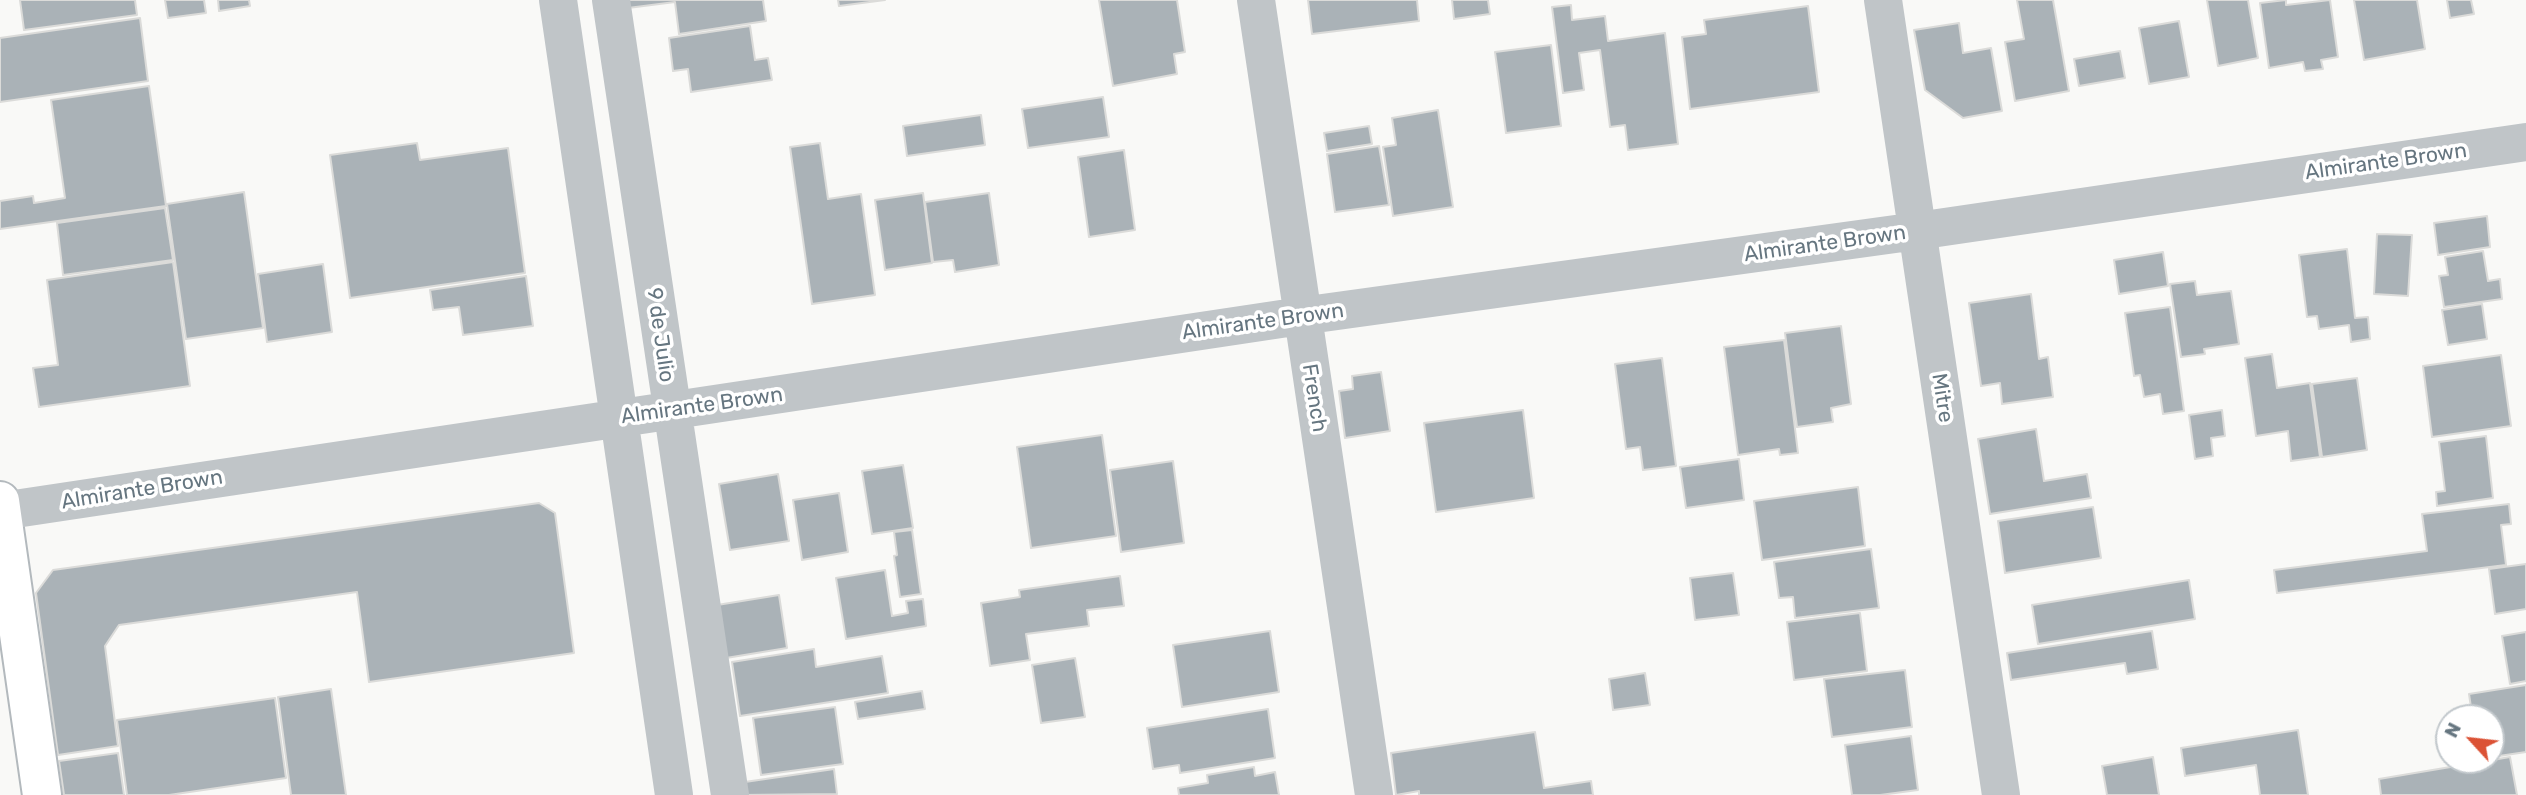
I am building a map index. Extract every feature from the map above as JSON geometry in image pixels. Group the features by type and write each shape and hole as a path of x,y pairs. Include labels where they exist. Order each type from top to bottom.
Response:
{"main road":[{"path":"1,507 42,795"}],"street":[{"path":"558,0 674,795"},
{"name":"9 de Julio","path":"611,0 730,795"},
{"name":"French","path":"1256,0 1374,795"},
{"name":"Mitre","path":"1882,0 2001,795"},
{"name":"Almirante Brown","path":"1,507 671,412 1301,316 1917,231 2526,142"}],"building":[{"path":"20,0 135,0 137,15 24,30"},
{"path":"165,0 204,0 206,13 168,18"},
{"path":"218,0 249,0 250,6 219,11"},
{"path":"626,0 763,0 766,21 679,34 675,2 628,8"},
{"path":"838,0 885,0 839,6"},
{"path":"1099,0 1177,0 1185,52 1174,54 1177,74 1113,86"},
{"path":"1308,0 1417,0 1419,21 1312,34"},
{"path":"1452,0 1488,0 1490,14 1454,19"},
{"path":"2017,0 2053,0 2069,91 2015,101 2005,42 2024,39"},
{"path":"2207,0 2248,0 2258,58 2218,66"},
{"path":"2286,0 2286,5 2330,0 2338,57 2321,60 2323,69 2305,71 2303,62 2269,68 2260,3"},
{"path":"2354,0 2417,0 2425,49 2364,60"},
{"path":"2447,0 2471,0 2474,14 2450,18"},
{"path":"1571,5 1572,20 1605,16 1608,41 1665,33 1678,144 1628,150 1625,125 1610,127 1600,50 1579,53 1584,90 1563,93 1552,7"},
{"path":"1808,6 1819,92 1690,109 1682,37 1706,34 1704,20"},
{"path":"140,18 148,81 0,102 0,38"},
{"path":"2179,21 2189,77 2149,84 2139,28"},
{"path":"1959,23 1963,53 1991,48 2002,111 1963,118 1925,90 1914,30"},
{"path":"750,26 755,60 768,58 772,80 691,92 688,69 673,71 669,38"},
{"path":"1551,45 1561,126 1506,133 1495,52"},
{"path":"2120,51 2125,78 2079,86 2074,59"},
{"path":"149,86 166,206 0,229 0,201 33,196 34,203 65,198 51,100"},
{"path":"1103,97 1109,137 1028,148 1022,109"},
{"path":"1438,110 1453,207 1393,216 1383,147 1396,145 1392,118"},
{"path":"981,115 985,145 907,156 903,126"},
{"path":"1369,126 1372,144 1327,151 1324,133"},
{"path":"417,143 420,160 508,148 525,273 350,298 330,155"},
{"path":"820,143 828,199 861,194 875,295 812,304 790,147"},
{"path":"1379,146 1389,205 1335,212 1327,154"},
{"path":"1124,150 1135,230 1089,237 1078,157"},
{"path":"244,192 263,328 186,339 167,204"},
{"path":"923,193 932,263 885,270 875,200"},
{"path":"989,193 999,265 955,272 953,260 933,262 925,202"},
{"path":"165,208 173,260 63,275 57,223"},
{"path":"2487,216 2490,247 2438,255 2434,223"},
{"path":"2377,234 2412,235 2408,296 2374,294"},
{"path":"2347,249 2355,318 2368,317 2370,339 2351,342 2349,325 2319,329 2317,316 2307,317 2299,255"},
{"path":"2483,251 2488,281 2500,279 2502,299 2444,307 2439,276 2448,275 2445,257"},
{"path":"2163,252 2168,286 2119,294 2114,260"},
{"path":"173,262 190,386 39,407 33,368 58,365 47,280"},
{"path":"323,264 332,332 267,342 258,274"},
{"path":"526,276 533,326 463,335 459,307 433,310 430,290"},
{"path":"2195,281 2197,295 2231,291 2239,344 2204,349 2205,354 2181,357 2170,284"},
{"path":"2031,294 2039,359 2048,357 2053,397 2002,404 2000,383 1981,386 1969,303"},
{"path":"2482,304 2487,339 2448,345 2442,310"},
{"path":"2170,307 2184,411 2163,414 2160,394 2144,397 2140,375 2134,376 2125,313"},
{"path":"1841,326 1851,404 1831,408 1833,422 1797,427 1785,333"},
{"path":"1784,340 1798,453 1780,455 1779,449 1738,455 1724,347"},
{"path":"2272,354 2277,388 2310,383 2320,457 2291,461 2288,431 2256,436 2245,358"},
{"path":"2501,355 2511,426 2432,437 2423,366"},
{"path":"1662,358 1676,466 1643,470 1640,447 1626,449 1615,364"},
{"path":"1381,372 1390,431 1345,438 1339,391 1353,389 1352,376"},
{"path":"2357,378 2367,450 2322,457 2312,384"},
{"path":"1523,410 1534,498 1436,512 1424,423"},
{"path":"2222,410 2225,436 2211,438 2213,456 2195,459 2189,415"},
{"path":"2036,429 2044,481 2087,474 2091,498 1990,514 1978,439"},
{"path":"1102,435 1116,536 1031,548 1017,447"},
{"path":"2486,436 2493,498 2437,506 2436,492 2445,491 2439,442"},
{"path":"1739,459 1744,500 1686,508 1680,467"},
{"path":"1173,461 1184,543 1121,552 1110,470"},
{"path":"903,465 913,528 872,534 862,471"},
{"path":"778,474 789,541 730,550 719,484"},
{"path":"1858,487 1865,546 1762,560 1754,501"},
{"path":"839,493 848,552 802,560 793,500"},
{"path":"539,503 555,513 574,653 369,682 357,592 119,625 105,646 118,746 58,755 36,593 53,570"},
{"path":"2509,504 2511,524 2501,525 2506,565 2277,593 2274,570 2427,551 2422,514"},
{"path":"2093,507 2101,558 2005,573 1998,521"},
{"path":"912,530 921,594 900,597 894,556 897,555 894,532"},
{"path":"1871,549 1879,608 1795,618 1793,597 1779,598 1774,562"},
{"path":"2526,564 2526,609 2495,614 2489,569"},
{"path":"885,570 892,616 908,613 906,601 923,599 926,626 846,639 836,578"},
{"path":"1733,573 1739,615 1695,620 1690,578"},
{"path":"1120,576 1124,606 1087,610 1089,626 1026,634 1030,660 990,666 981,603 1020,597 1019,590"},
{"path":"2189,580 2195,619 2038,644 2032,605"},
{"path":"779,595 787,648 720,659 711,606"},
{"path":"1860,613 1867,671 1794,680 1787,622"},
{"path":"1270,631 1279,692 1182,707 1173,645"},
{"path":"2152,631 2158,669 2127,674 2125,663 2011,680 2007,653"},
{"path":"2526,632 2526,681 2510,684 2502,636"},
{"path":"814,649 816,667 882,656 888,693 740,716 732,662"},
{"path":"1075,658 1085,717 1041,723 1032,665"},
{"path":"1905,670 1912,727 1832,737 1824,679"},
{"path":"1645,673 1650,705 1613,710 1609,679"},
{"path":"2526,685 2526,752 2505,755 2505,704 2470,704 2469,694"},
{"path":"331,689 346,795 291,795 278,697"},
{"path":"922,691 925,709 858,719 855,702"},
{"path":"275,698 286,778 169,795 127,795 117,720"},
{"path":"835,707 843,764 761,775 753,718"},
{"path":"1268,709 1275,758 1180,773 1179,765 1153,769 1147,728"},
{"path":"2298,730 2308,795 2260,795 2256,765 2185,776 2181,748"},
{"path":"1535,732 1544,788 1591,781 1593,795 1419,795 1419,791 1396,795 1391,753"},
{"path":"1911,736 1918,790 1880,795 1852,795 1845,745"},
{"path":"118,753 124,795 64,795 59,761"},
{"path":"2153,757 2159,795 2107,795 2102,766"},
{"path":"2510,757 2517,795 2381,795 2379,779 2435,770 2435,774 2505,774 2505,758"},
{"path":"1254,767 1255,776 1275,772 1279,795 1179,795 1178,788 1208,783 1207,775"},
{"path":"834,769 837,794 740,795 738,783"}]}
